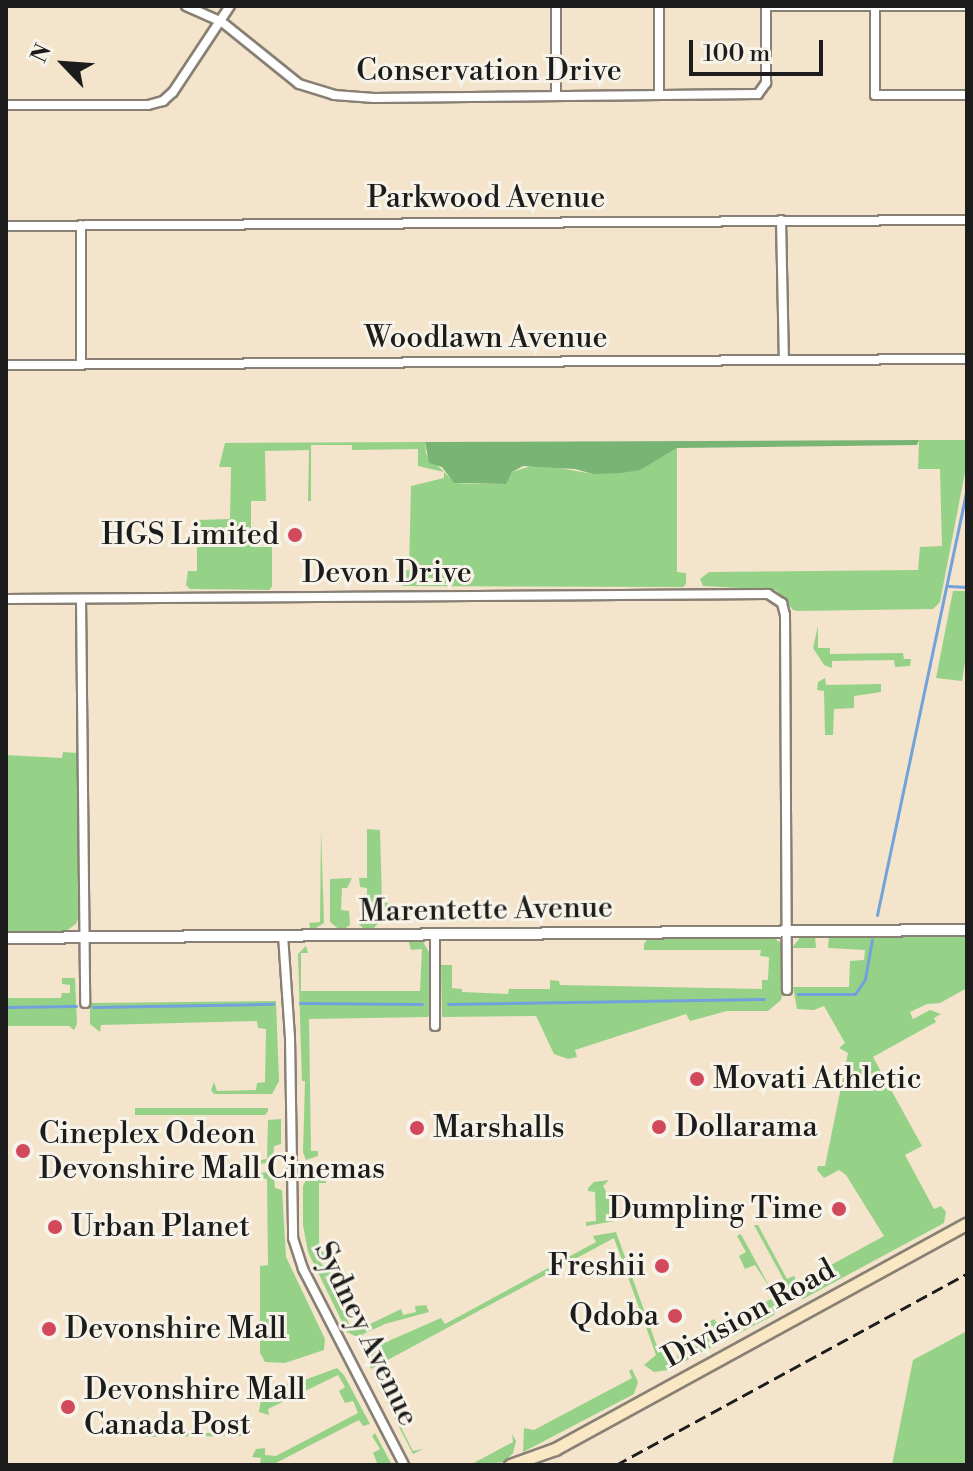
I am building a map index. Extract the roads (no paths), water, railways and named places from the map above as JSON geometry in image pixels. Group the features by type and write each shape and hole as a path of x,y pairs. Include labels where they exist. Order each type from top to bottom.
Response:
{"main road":[{"name":"Division Road","path":"510,1465 555,1449 967,1223"},
{"name":"Division Road","path":"536,1465 555,1449"}],"street":[{"name":"Conservation Drive","path":"186,6 222,22 299,84 334,95 374,98 758,94 766,83 766,6"},
{"path":"6,105 148,105 163,101 222,22 230,6"},
{"path":"556,6 556,95"},
{"path":"659,6 659,95"},
{"path":"766,6 967,6"},
{"path":"875,6 875,95 967,95"},
{"path":"781,220 784,360"},
{"name":"Parkwood Avenue","path":"6,226 967,220"},
{"path":"81,225 81,364"},
{"name":"Woodlawn Avenue","path":"6,365 967,359"},
{"name":"Devon Drive","path":"6,599 768,594 782,603 785,615 786,931"},
{"path":"81,599 85,1003"},
{"name":"Marentette Avenue","path":"6,938 967,930"},
{"path":"786,931 787,990"},
{"path":"435,934 435,1026"},
{"name":"Sydney Avenue","path":"283,935 290,1038 293,1238 303,1269 404,1465"}],"waterway":[{"path":"877,915 967,489"},
{"path":"949,586 967,587"},
{"path":"798,994 855,994 865,979 872,940"},
{"path":"448,1004 764,999"},
{"path":"300,1003 422,1004"},
{"path":"93,1007 273,1004"},
{"path":"6,1007 76,1006"}],"railway":[{"path":"616,1465 967,1274"}],"place":[{"name":"HGS Limited","path":"295,535"},
{"name":"Movati Athletic","path":"697,1079"},
{"name":"Dollarama","path":"659,1127"},
{"name":"Marshalls","path":"417,1128"},
{"name":"Cineplex Odeon Devonshire Mall Cinemas","path":"23,1151"},
{"name":"Dumpling Time","path":"839,1209"},
{"name":"Urban Planet","path":"55,1227"},
{"name":"Freshii","path":"662,1266"},
{"name":"Qdoba","path":"675,1316"},
{"name":"Devonshire Mall","path":"49,1329"},
{"name":"Devonshire Mall Canada Post","path":"68,1407"}]}
